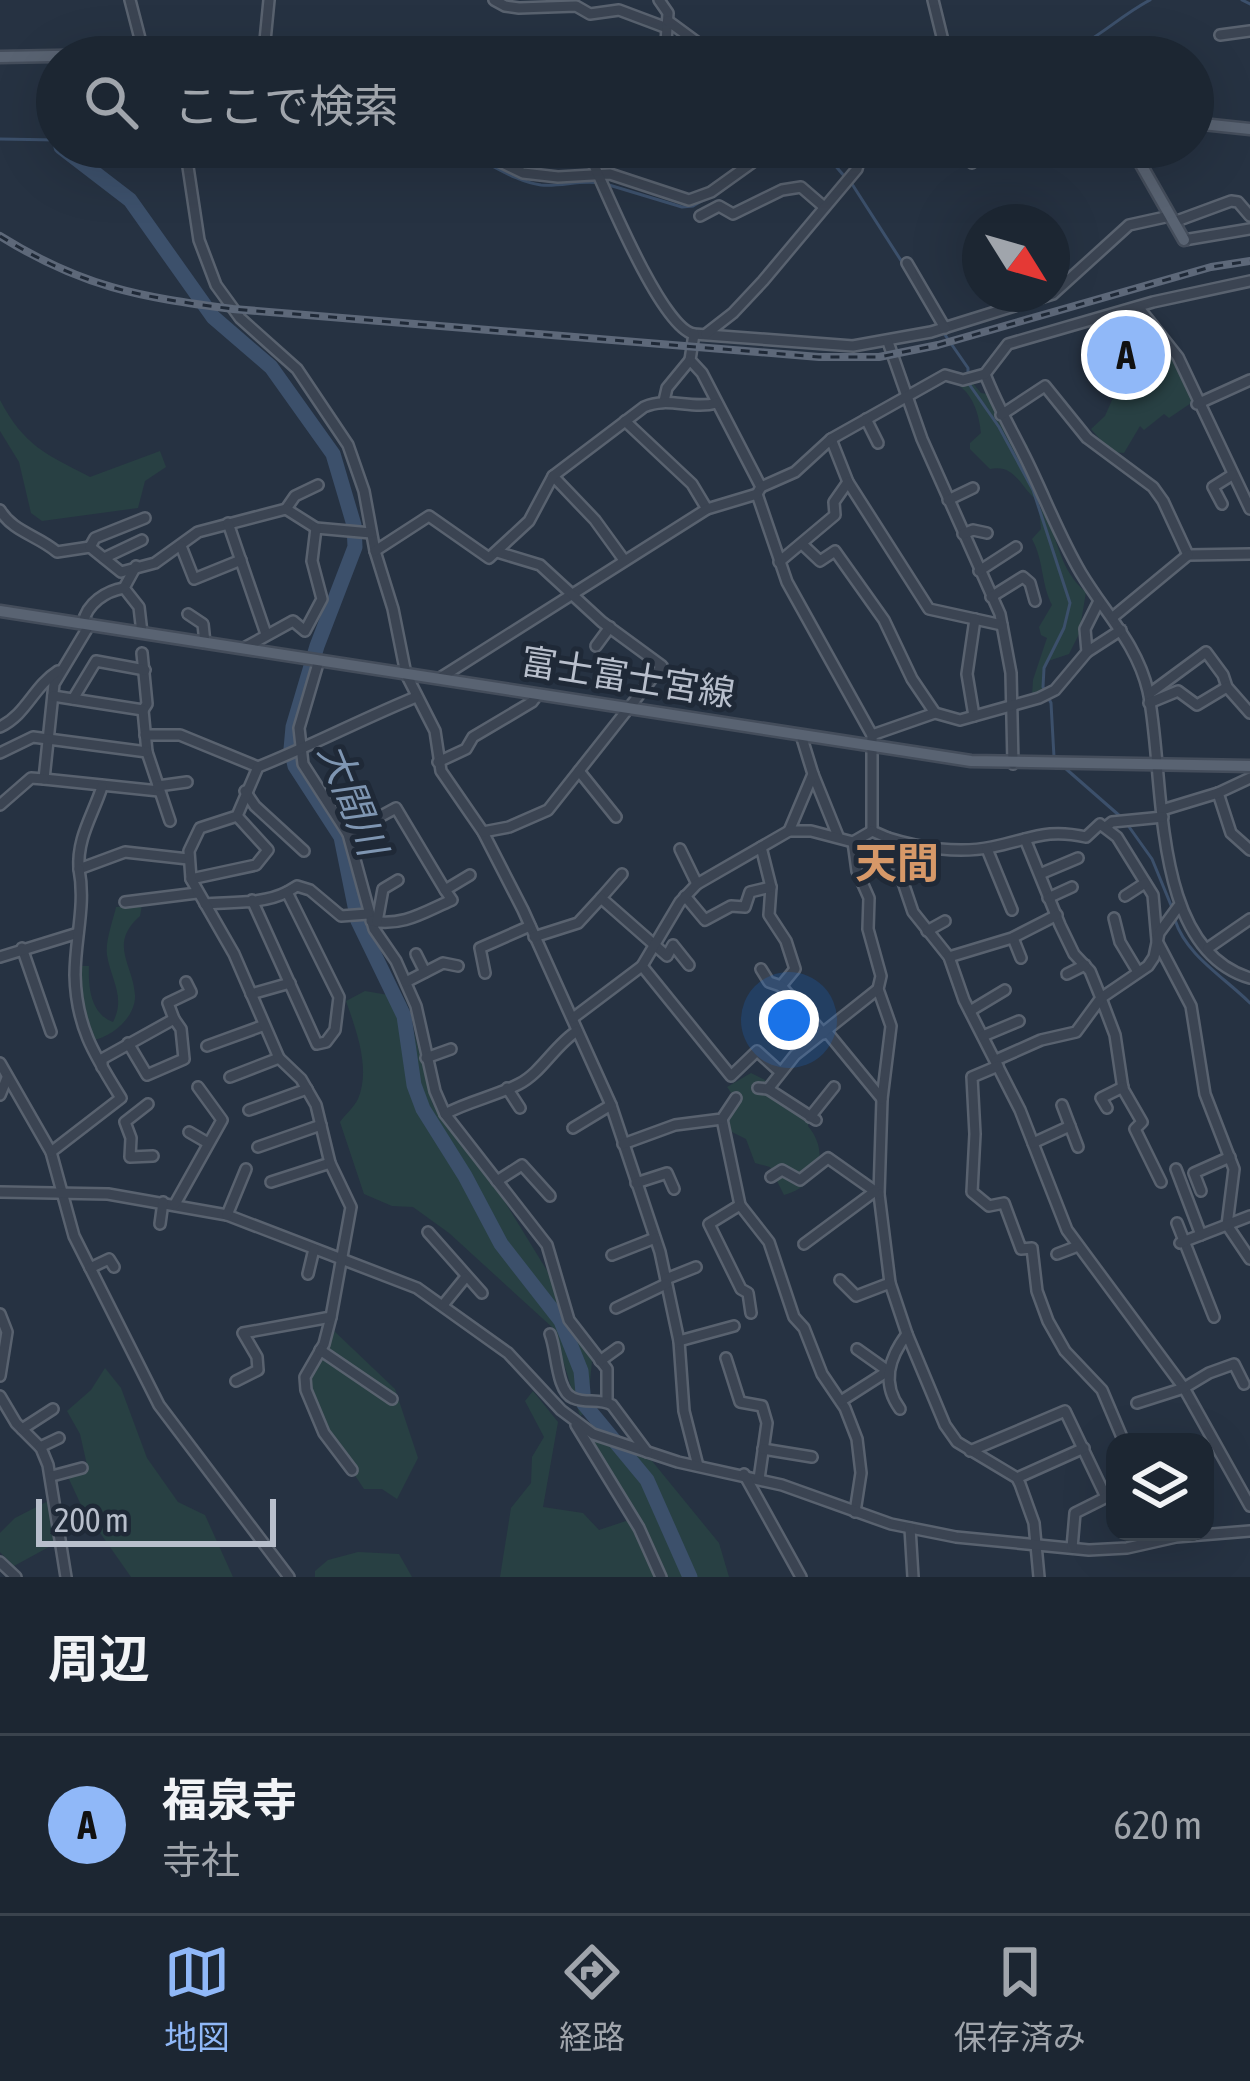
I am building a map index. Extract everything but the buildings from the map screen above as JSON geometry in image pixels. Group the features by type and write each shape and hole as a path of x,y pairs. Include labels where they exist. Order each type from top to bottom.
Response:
{"main road":[{"path":"0,57 36,57"},
{"path":"1214,126 1250,129"},
{"path":"1143,168 1184,240"},
{"name":"富士富士宮線","path":"0,611 440,678 535,698 801,735 872,740 1013,764 1250,766"}],"street":[{"path":"130,0 144,36"},
{"path":"265,36 269,0"},
{"path":"494,0 520,8 576,5 590,14 619,10 670,17"},
{"path":"659,0 692,36"},
{"path":"932,0 941,36"},
{"path":"668,36 670,17"},
{"path":"1220,35 1250,31"},
{"path":"188,168 199,241 216,285 241,318 297,370 334,420 356,464 366,533 393,609 406,674 435,731 438,762 482,832 611,1106 656,1238 679,1341 684,1411 698,1466"},
{"path":"511,168 539,176 630,179 678,199 697,199 743,168"},
{"path":"595,168 651,287 685,333 853,346 931,332 1053,294 1129,225 1172,219 1232,200 1250,216"},
{"path":"664,400 667,388 690,360 699,334 764,281 854,168"},
{"path":"700,216 718,206 733,214 782,190 801,187 823,206"},
{"path":"1238,202 1250,196"},
{"path":"1184,240 1250,229"},
{"path":"907,263 945,328"},
{"path":"440,678 706,509 759,491 795,472 831,439 907,395 945,375 963,380 981,375 1008,344 1250,281"},
{"path":"1139,308 1178,357 1250,509"},
{"path":"888,342 1002,625 1008,646 1013,764"},
{"path":"690,360 702,373 759,491 779,562 872,740 872,831"},
{"path":"981,375 1078,569 1139,658 1149,698 1177,909 1235,974 1250,978"},
{"path":"1197,404 1250,380"},
{"path":"1001,415 1045,386 1087,438 1153,488 1188,555"},
{"path":"375,550 430,517 489,558 529,521 553,476 644,406 664,400 698,408 717,403"},
{"path":"866,419 878,443"},
{"path":"625,421 692,484 706,509"},
{"path":"831,439 848,482 929,609 1002,625"},
{"path":"553,476 595,520 624,560"},
{"path":"1222,504 1213,487 1250,478"},
{"path":"779,562 835,515 834,502 848,482"},
{"path":"0,510 14,529 38,536 57,552 90,548 121,572 154,563 198,532 286,509 295,496 318,485"},
{"path":"948,500 973,488"},
{"path":"286,509 316,528 366,533"},
{"path":"90,548 95,538 145,518"},
{"path":"228,523 266,634"},
{"path":"243,649 292,621 304,632 322,599 312,561 316,528"},
{"path":"963,534 987,533"},
{"path":"104,558 142,540"},
{"path":"802,544 820,561 835,551 884,620 911,679 934,712"},
{"path":"182,546 194,579 241,560"},
{"path":"979,571 1016,547"},
{"path":"482,832 548,811 662,666 541,566 497,552"},
{"path":"1113,617 1188,555 1250,554"},
{"path":"124,588 136,566"},
{"path":"991,597 1023,577 1035,601"},
{"path":"44,779 54,684 86,624 87,611 108,591 124,588"},
{"path":"124,588 139,607 142,633"},
{"path":"1087,652 1085,628 1099,601"},
{"path":"188,614 203,624 205,643"},
{"path":"974,716 967,674 975,619"},
{"path":"596,646 610,627"},
{"path":"872,740 934,712 960,719 1055,691 1087,652 1121,631"},
{"path":"1149,698 1205,652 1223,675 1226,687 1250,713"},
{"path":"142,653 147,752 170,821"},
{"path":"319,660 299,728 300,752 308,776 352,832 369,846"},
{"path":"73,699 96,661 145,670"},
{"path":"0,727 25,711 45,680 62,668"},
{"path":"1149,698 1178,691 1197,705 1226,687"},
{"path":"53,696 143,710"},
{"path":"237,817 258,767 416,697"},
{"path":"438,762 466,749 473,737 535,698 542,716"},
{"path":"145,735 180,735 258,767"},
{"path":"801,735 839,836"},
{"path":"0,753 33,737 147,752"},
{"path":"579,771 616,817"},
{"path":"789,831 813,774"},
{"path":"0,805 31,778 101,787 158,788 187,782"},
{"path":"872,831 918,848 987,849 1058,831 1086,838 1100,824 1162,813 1250,778"},
{"path":"51,1152 121,1099 88,1046 75,978 84,892 77,843 92,818 101,787"},
{"path":"245,791 304,851"},
{"path":"1218,794 1231,833 1250,850"},
{"path":"205,904 275,898 297,886 310,890 341,916 410,920 452,900 395,808 352,832"},
{"path":"191,879 256,865 268,850 237,817 209,818 195,836 188,859 191,879 197,893 235,954 262,1027 279,1058 307,1089 330,1162 351,1207 331,1317 305,1377 324,1433 352,1470"},
{"path":"1107,826 1153,895 1157,941 1191,1006 1205,1094 1234,1169 1227,1225 1250,1259"},
{"path":"572,1018 642,966 697,884 789,831 853,842"},
{"path":"853,842 872,831"},
{"path":"352,832 366,918 416,1006 426,1058 445,1114 547,1245 568,1321 607,1369 607,1402 641,1450"},
{"path":"887,838 913,912 949,957 1060,1214 1078,1246 1184,1388 1209,1433"},
{"path":"1025,839 1040,884 1101,998 1115,1035 1123,1088 1142,1122 1136,1129 1161,1182"},
{"path":"853,842 857,871 869,898 868,929 881,976 878,989 891,1026 876,1193 890,1283 939,1414 957,1442 1017,1478 1034,1523 1040,1577"},
{"path":"761,847 771,887 769,914 786,941 794,969 781,986"},
{"path":"680,849 697,884"},
{"path":"987,849 1012,910"},
{"path":"80,869 125,852 188,859"},
{"path":"1040,874 1078,858"},
{"path":"1119,871 1132,862"},
{"path":"445,890 470,874"},
{"path":"485,973 480,948 578,922 622,874"},
{"path":"366,918 383,889 398,880"},
{"path":"1125,896 1145,883"},
{"path":"685,896 705,920 730,906 745,908 750,892 771,887"},
{"path":"1048,898 1072,887"},
{"path":"252,900 317,1044 326,1042 335,1030 339,997 287,892"},
{"path":"125,902 197,893"},
{"path":"601,898 667,956 674,945 689,965"},
{"path":"1120,1433 1102,1390 1065,1351 1048,1321 1037,1291 1032,1248 1021,1249 1004,1203 989,1207 972,1192 972,1077 1041,1040 1076,1032 1101,998 1154,957 1162,929 1177,909"},
{"path":"1142,921 1154,913"},
{"path":"949,957 1013,938 1057,915"},
{"path":"1114,918 1120,942 1138,972"},
{"path":"1208,948 1250,919"},
{"path":"927,931 945,921"},
{"path":"0,957 78,933"},
{"path":"1013,938 1021,958"},
{"path":"22,948 51,1032"},
{"path":"416,954 425,972"},
{"path":"406,982 442,963 458,966"},
{"path":"1067,974 1085,965"},
{"path":"642,966 731,1076 757,1051 779,1071"},
{"path":"761,969 769,982 781,986 826,1033 882,1099"},
{"path":"128,1043 147,1075 184,1059 181,1028 168,1003 191,992 186,982"},
{"path":"251,994 290,983"},
{"path":"834,1088 813,1119 763,1088 878,989"},
{"path":"970,1011 1005,990"},
{"path":"102,1067 102,1059 174,1019"},
{"path":"983,1036 1019,1021"},
{"path":"207,1046 262,1027"},
{"path":"445,1114 523,1083 559,1042 578,1031"},
{"path":"426,1058 452,1049"},
{"path":"230,1077 279,1058"},
{"path":"0,1063 51,1152 69,1223 159,1405 289,1577"},
{"path":"0,1095 7,1078"},
{"path":"160,1224 222,1120 198,1087"},
{"path":"507,1088 520,1108"},
{"path":"1107,1108 1101,1098 1123,1088"},
{"path":"249,1110 307,1089"},
{"path":"736,1098 722,1119 740,1205 769,1242 794,1318 804,1328 857,1439 861,1459 855,1512"},
{"path":"125,1122 148,1104"},
{"path":"1062,1105 1078,1147"},
{"path":"573,1128 611,1106"},
{"path":"111,1107 125,1122 131,1138 130,1157 153,1156"},
{"path":"623,1144 675,1125 722,1119"},
{"path":"258,1147 321,1125"},
{"path":"1033,1143 1070,1126"},
{"path":"189,1132 208,1143"},
{"path":"1202,1191 1194,1173 1230,1157"},
{"path":"771,1177 782,1170 800,1180 828,1158 876,1193"},
{"path":"272,1182 330,1162"},
{"path":"1234,1169 1250,1162"},
{"path":"497,1181 522,1165 550,1196"},
{"path":"227,1215 246,1168"},
{"path":"1176,1169 1201,1235"},
{"path":"636,1183 667,1173 674,1190"},
{"path":"0,1192 108,1194 227,1215 417,1288 508,1353 573,1420 593,1434 641,1450 744,1474 910,1528 1072,1548 1127,1548 1148,1541"},
{"path":"804,1244 876,1193"},
{"path":"740,1205 709,1224 748,1293 751,1312"},
{"path":"1183,1242 1250,1216"},
{"path":"1177,1223 1214,1317"},
{"path":"428,1232 482,1293"},
{"path":"611,1256 656,1238"},
{"path":"1057,1254 1078,1246"},
{"path":"308,1274 314,1249"},
{"path":"90,1268 109,1259 115,1268"},
{"path":"616,1308 696,1268"},
{"path":"443,1305 465,1278"},
{"path":"840,1280 856,1296 890,1283"},
{"path":"0,1314 8,1332 0,1376"},
{"path":"236,1382 258,1370 257,1357 243,1333 331,1317"},
{"path":"679,1341 734,1326"},
{"path":"550,1334 563,1390 574,1399 607,1402"},
{"path":"899,1409 888,1371 893,1353 907,1334"},
{"path":"600,1361 618,1348"},
{"path":"857,1349 888,1371"},
{"path":"320,1350 392,1399"},
{"path":"726,1358 740,1402 761,1406 767,1423 759,1479"},
{"path":"1137,1403 1184,1388 1234,1364 1244,1384"},
{"path":"841,1401 888,1371"},
{"path":"0,1396 40,1447 52,1477 66,1577"},
{"path":"22,1429 53,1409"},
{"path":"970,1451 1065,1411 1106,1486"},
{"path":"573,1420 639,1528 661,1577"},
{"path":"1229,1436 1214,1442 1250,1506"},
{"path":"40,1447 59,1438"},
{"path":"1017,1478 1084,1448"},
{"path":"764,1449 812,1457"},
{"path":"52,1477 82,1468"},
{"path":"744,1474 801,1577"},
{"path":"1237,1481 1250,1475"},
{"path":"1072,1548 1075,1513 1106,1498"},
{"path":"910,1528 913,1577"},
{"path":"1214,1533 1250,1531"},
{"path":"0,1562 16,1577"}],"green space":[{"path":"1160,339 1175,358 1194,401 1169,418 1164,414 1144,430 1140,426 1124,453 1111,452 1091,429 1105,416 1112,400 1146,375 1137,357"},
{"path":"970,380 1028,446 1023,467 1048,495 1042,495 1040,502 1013,474 990,469 970,449 981,433 979,419 971,398 955,383"},
{"path":"0,400 27,439 90,477 160,451 166,467 145,481 138,508 42,521 31,513 19,462 0,431"},
{"path":"1044,509 1065,565 1086,592 1079,634 1069,654 1048,661 1042,694 1032,696 1047,638 1039,627 1052,605 1032,539 1041,529 1039,510"},
{"path":"142,905 124,945 135,995 132,1011 115,1030 93,1040 87,1035 76,966 89,966 95,1007 113,1022 118,996 107,955 110,931 116,907"},
{"path":"365,991 406,1002 433,1105 489,1176 589,1339 593,1351 587,1412 580,1416 553,1328 449,1233 413,1207 392,1206 364,1194 340,1122 358,1099 363,1075 361,1049 346,1001"},
{"path":"751,1073 765,1080 772,1094 810,1117 808,1126 819,1147 813,1177 784,1195 770,1167 755,1163 746,1139 730,1131 724,1121 735,1098 727,1087"},
{"path":"332,1329 395,1389 418,1458 397,1499 382,1489 364,1489 315,1407 309,1380"},
{"path":"105,1368 121,1388 147,1458 178,1502 205,1515 233,1577 131,1577 82,1507 68,1477 87,1465 80,1434 67,1411 91,1390"},
{"path":"533,1391 558,1422 543,1507 583,1513 599,1530 632,1519 590,1444 594,1440 652,1461 719,1543 729,1577 500,1577 511,1508 531,1483 532,1457 544,1437 525,1401"},
{"path":"52,1499 58,1542 14,1566 0,1552 0,1533 15,1518"},
{"path":"358,1552 399,1554 412,1577 315,1577 315,1571 328,1560"}],"waterway":[{"path":"1095,36 1150,0"},
{"path":"1242,0 1250,4"},
{"path":"0,139 36,140"},
{"name":"大間川","path":"88,168 130,200 213,317 271,367 333,454 354,525 355,547 317,646 293,727 295,766 341,837 358,921 404,1016 414,1085 423,1109 501,1244 561,1321 581,1371 584,1404 647,1480 690,1577"},
{"path":"497,168 548,185 599,183"},
{"path":"837,168 845,177"},
{"path":"852,184 902,262"},
{"path":"609,185 682,207 707,198"},
{"path":"943,332 968,375"},
{"path":"969,384 1033,490 1070,603 1064,628 1044,668 1054,757"},
{"path":"1065,768 1121,817"},
{"path":"1127,824 1152,859 1173,910"},
{"path":"1175,920 1197,955 1250,1003"}],"railway":[{"path":"0,236 85,278 199,305 819,357 879,357 938,345 1211,267 1250,261"}],"place":[{"name":"福泉寺","path":"1126,355"}],"district":[{"name":"天間","path":"897,863"}]}
